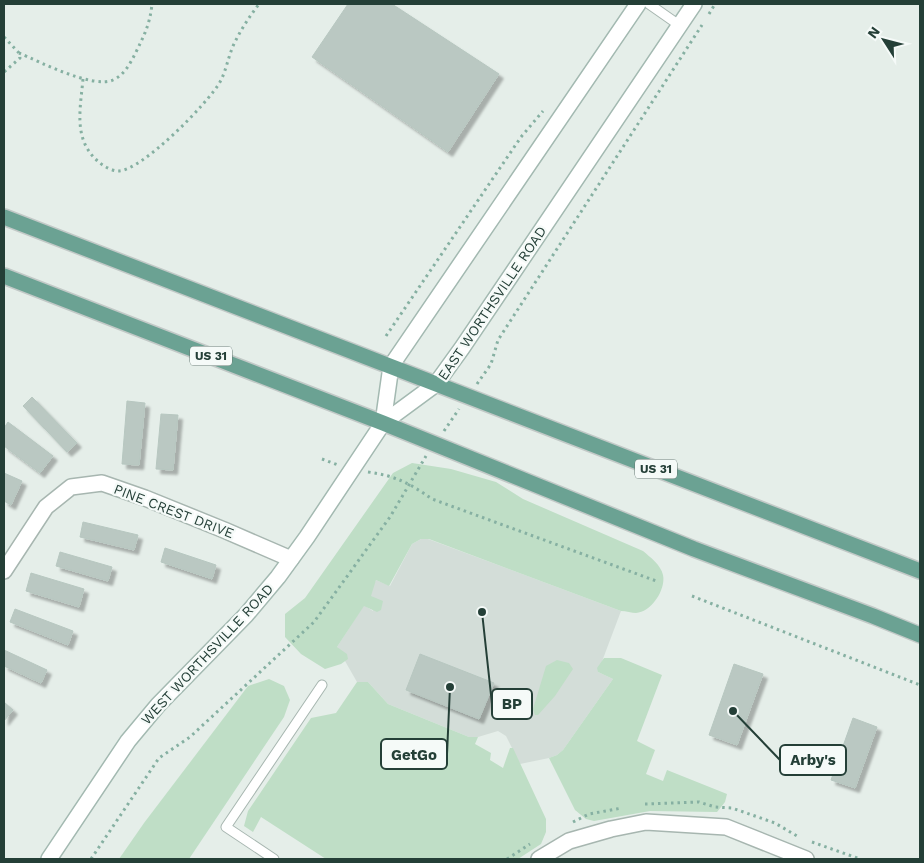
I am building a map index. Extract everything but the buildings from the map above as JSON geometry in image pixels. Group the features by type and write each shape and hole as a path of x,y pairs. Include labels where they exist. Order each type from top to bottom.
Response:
{"main road":[{"path":"383,423 391,366 638,4"},
{"name":"EAST WORTHSVILLE ROAD","path":"383,423 436,384 694,4"},
{"name":"US 31","path":"4,217 920,571"},
{"name":"US 31","path":"4,276 383,423 694,550 920,635"},
{"name":"WEST WORTHSVILLE ROAD","path":"49,859 128,741 158,705 246,615 291,560 383,423"},
{"name":"PINE CREST DRIVE","path":"4,571 46,507 71,487 102,483 172,508 291,560"},
{"path":"539,859 569,841 611,828 646,822 726,827 771,853 806,859"}],"lane":[{"path":"649,4 679,25"},
{"path":"274,859 226,827 322,685"}],"path":[{"path":"4,37 19,53 83,79 107,82 125,71 147,31 152,4"},
{"path":"83,79 79,123 84,144 96,161 108,169 118,171 130,168 146,160 192,116 220,82 233,45 259,4"},
{"path":"91,859 159,758 190,737 314,622 390,517 409,483 491,364 498,340 716,4"},
{"path":"4,72 20,58 19,53"},
{"path":"386,336 522,137 546,108"},
{"path":"322,460 352,470 386,475 409,483 432,499 659,582"},
{"path":"692,596 920,685"},
{"path":"732,808 775,823 798,837"},
{"path":"806,840 860,859"}],"shaded area":[{"path":"423,538 621,611 598,672 613,679 563,750 557,755 520,764 506,736 498,731 478,737 469,737 388,704 368,682 357,682 337,647 364,605 373,611 369,594 376,580 390,586 412,544"}],"green space":[{"path":"412,463 451,469 496,482 523,499 643,551 662,571 662,587 657,599 642,612 621,611 429,539 421,539 412,544 389,586 376,580 371,596 383,601 381,610 377,612 364,606 337,647 347,654 348,659 341,664 325,669 301,654 285,637 285,614 305,598 393,473"},
{"path":"604,658 621,658 662,675 637,741 655,750 646,774 663,781 667,770 727,794 725,802 717,812 650,811 594,821 586,819 575,810 549,758 563,750 613,679 598,672 597,668"},
{"path":"557,660 569,663 573,669 555,696 538,715 535,715 533,709 546,666"},
{"path":"269,679 284,686 290,700 284,717 189,859 119,859 248,686"},
{"path":"357,682 368,682 388,704 469,737 478,737 475,744 491,753 490,760 503,768 510,748 513,748 546,819 546,832 541,844 518,859 326,859 261,817 253,832 244,826 248,811 311,718 336,713"}],"place":[{"name":"BP","path":"482,612"},
{"name":"GetGo","path":"450,687"},
{"name":"Arby's","path":"733,711"}]}
